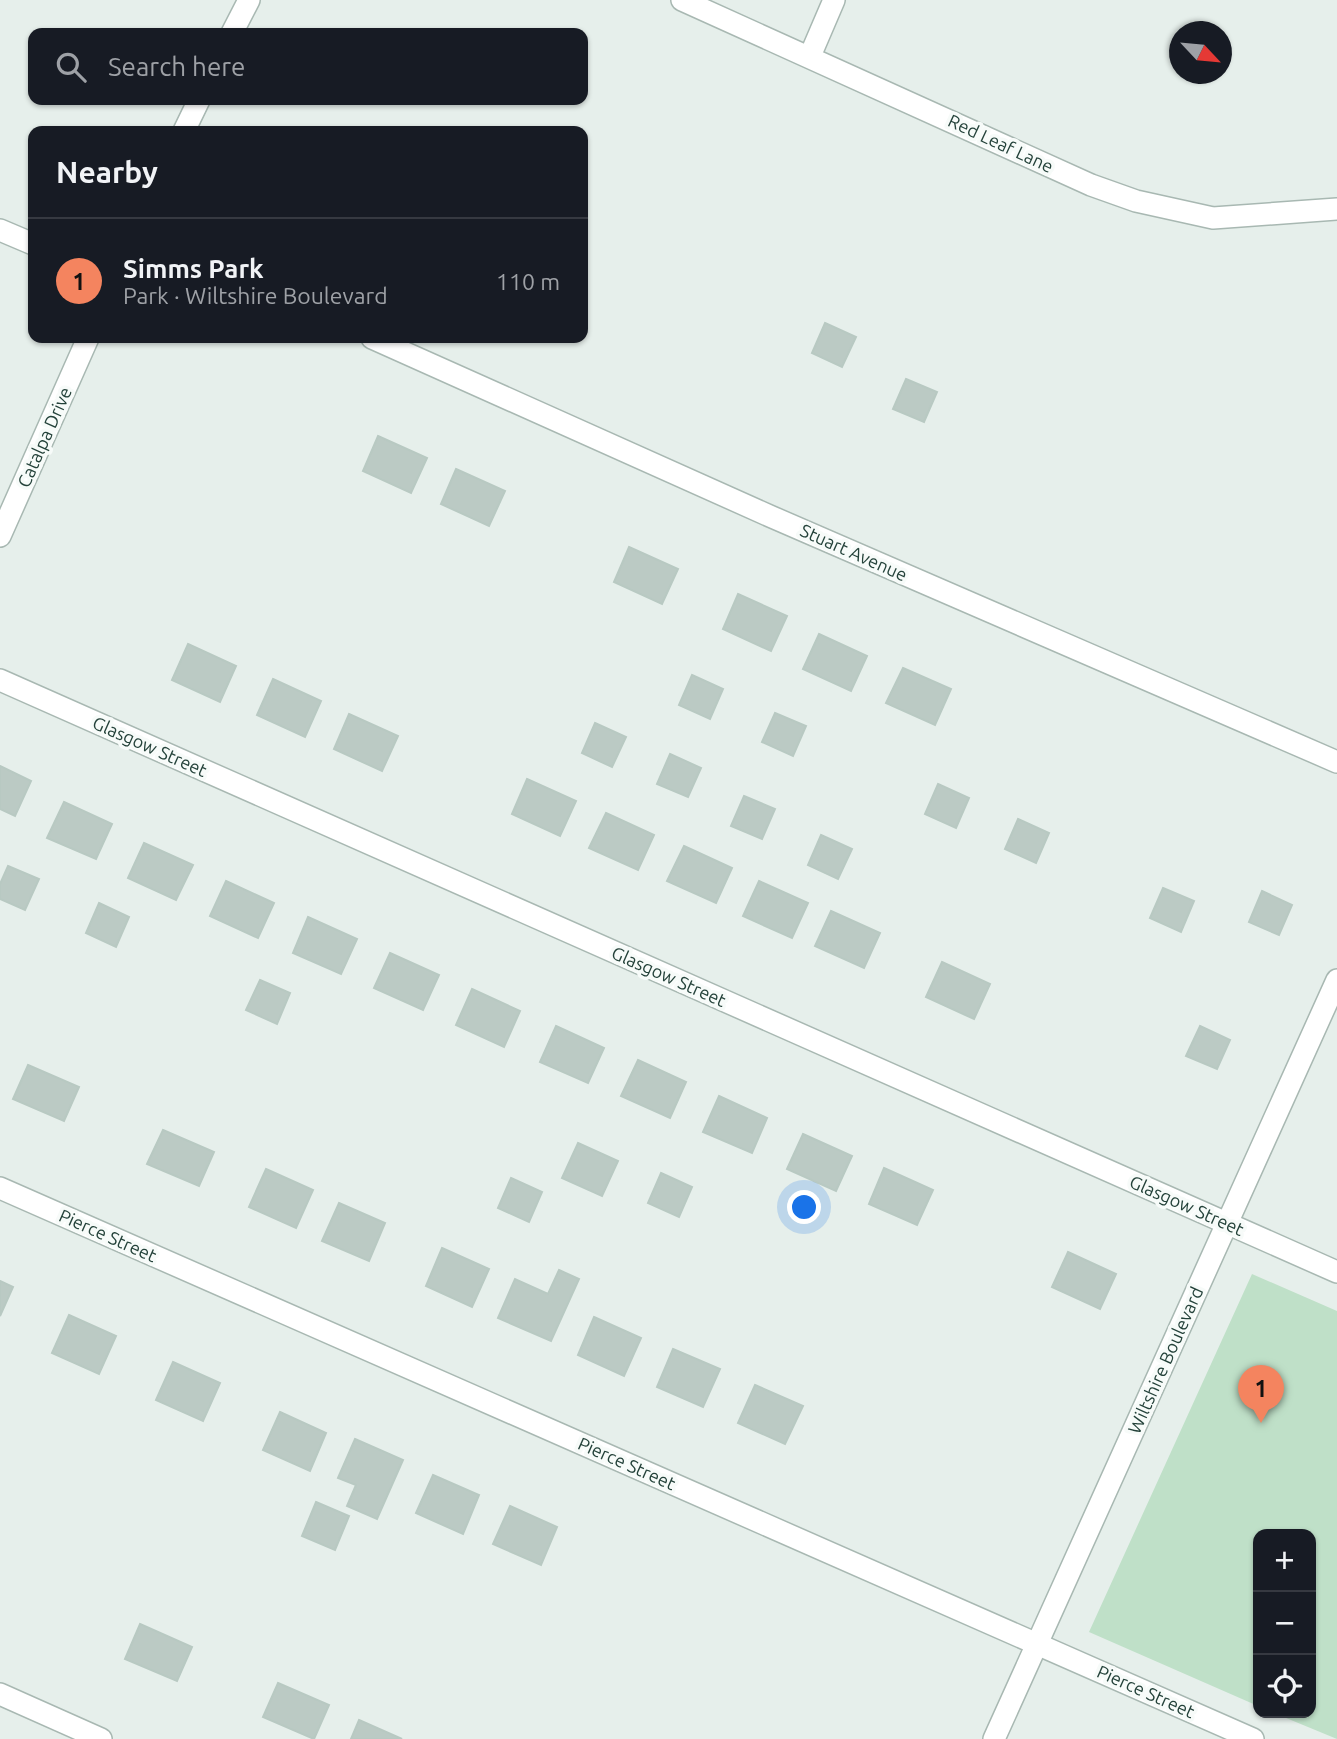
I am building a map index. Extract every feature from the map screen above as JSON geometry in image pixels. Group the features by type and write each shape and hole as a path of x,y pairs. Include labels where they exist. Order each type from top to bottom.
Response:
{"street":[{"path":"235,28 249,0"},
{"name":"Red Leaf Lane","path":"682,0 810,55 1091,185 1136,201 1213,218 1337,209"},
{"path":"810,55 834,0"},
{"path":"186,126 197,105"},
{"path":"0,230 28,242"},
{"name":"Catalpa Drive","path":"0,536 86,343"},
{"name":"Stuart Avenue","path":"383,343 772,517 1337,762"},
{"name":"Glasgow Street","path":"0,680 1337,1272"},
{"name":"Wiltshire Boulevard","path":"994,1739 1337,980"},
{"name":"Pierce Street","path":"0,1188 1253,1739"},
{"path":"0,1695 101,1739"}],"green space":[{"path":"1252,1274 1337,1311 1337,1739 1286,1718 1316,1718 1316,1529 1253,1529 1253,1704 1089,1632"}],"building":[{"path":"825,323 856,337 842,367 812,353"},
{"path":"906,379 937,392 924,422 893,409"},
{"path":"378,436 427,458 411,493 363,471"},
{"path":"456,469 505,491 489,526 441,504"},
{"path":"629,547 678,569 662,604 614,582"},
{"path":"738,594 787,616 771,651 723,629"},
{"path":"819,634 867,656 851,691 803,669"},
{"path":"188,644 236,666 220,702 172,680"},
{"path":"903,668 951,689 935,725 886,703"},
{"path":"692,675 723,689 710,719 679,705"},
{"path":"273,679 321,701 305,737 257,715"},
{"path":"775,713 806,726 793,756 762,742"},
{"path":"349,714 398,736 382,771 334,749"},
{"path":"595,723 626,737 612,767 582,753"},
{"path":"670,754 701,768 688,797 657,784"},
{"path":"0,766 31,781 15,816 0,809"},
{"path":"527,779 576,801 560,836 512,814"},
{"path":"938,784 969,798 956,828 925,814"},
{"path":"744,796 775,809 762,839 731,826"},
{"path":"64,802 112,824 96,859 47,838"},
{"path":"606,813 654,835 638,870 589,848"},
{"path":"1018,819 1049,833 1036,863 1005,849"},
{"path":"821,835 852,849 838,879 808,865"},
{"path":"144,843 193,865 176,900 128,878"},
{"path":"684,846 732,868 716,903 667,881"},
{"path":"8,866 39,879 25,910 0,899 0,884"},
{"path":"226,881 274,903 258,938 210,916"},
{"path":"759,881 808,903 792,938 743,916"},
{"path":"1163,888 1194,901 1181,932 1150,918"},
{"path":"1262,891 1292,905 1279,935 1249,922"},
{"path":"99,903 129,917 116,947 86,933"},
{"path":"831,911 880,933 864,968 815,946"},
{"path":"308,917 357,939 341,974 293,953"},
{"path":"390,953 439,975 423,1010 374,988"},
{"path":"942,962 990,984 974,1019 926,997"},
{"path":"260,980 290,993 277,1024 246,1010"},
{"path":"472,989 520,1011 504,1047 456,1025"},
{"path":"556,1026 604,1048 588,1083 540,1062"},
{"path":"1200,1026 1230,1040 1217,1069 1186,1056"},
{"path":"638,1060 686,1082 670,1118 621,1096"},
{"path":"28,1065 79,1087 64,1121 13,1099"},
{"path":"719,1096 767,1118 752,1153 703,1132"},
{"path":"163,1130 214,1152 199,1186 147,1164"},
{"path":"803,1134 852,1156 836,1191 787,1169"},
{"path":"578,1143 618,1161 602,1196 562,1178"},
{"path":"884,1168 933,1190 917,1225 869,1204"},
{"path":"266,1169 313,1190 296,1228 249,1207"},
{"path":"661,1173 692,1187 679,1217 648,1203"},
{"path":"511,1178 542,1192 529,1222 498,1208"},
{"path":"339,1203 385,1223 369,1261 322,1241"},
{"path":"442,1248 489,1269 472,1307 426,1286"},
{"path":"1068,1252 1116,1274 1100,1309 1052,1287"},
{"path":"559,1270 579,1279 551,1341 498,1318 515,1279 548,1294"},
{"path":"0,1281 13,1287 0,1316"},
{"path":"69,1315 116,1336 99,1374 52,1353"},
{"path":"594,1317 641,1338 624,1376 578,1355"},
{"path":"673,1349 720,1369 703,1407 657,1387"},
{"path":"173,1362 220,1383 203,1421 156,1400"},
{"path":"755,1385 803,1406 785,1444 738,1423"},
{"path":"280,1412 326,1433 310,1471 263,1450"},
{"path":"355,1439 403,1460 377,1519 347,1506 356,1485 338,1478"},
{"path":"433,1475 479,1495 463,1534 416,1513"},
{"path":"316,1502 349,1516 335,1550 302,1536"},
{"path":"510,1506 557,1527 541,1565 493,1544"},
{"path":"140,1624 192,1647 177,1681 125,1659"},
{"path":"278,1683 329,1705 314,1739 263,1717"},
{"path":"359,1720 402,1739 351,1739"}],"place":[{"name":"Simms Park","path":"1261,1423"}]}
